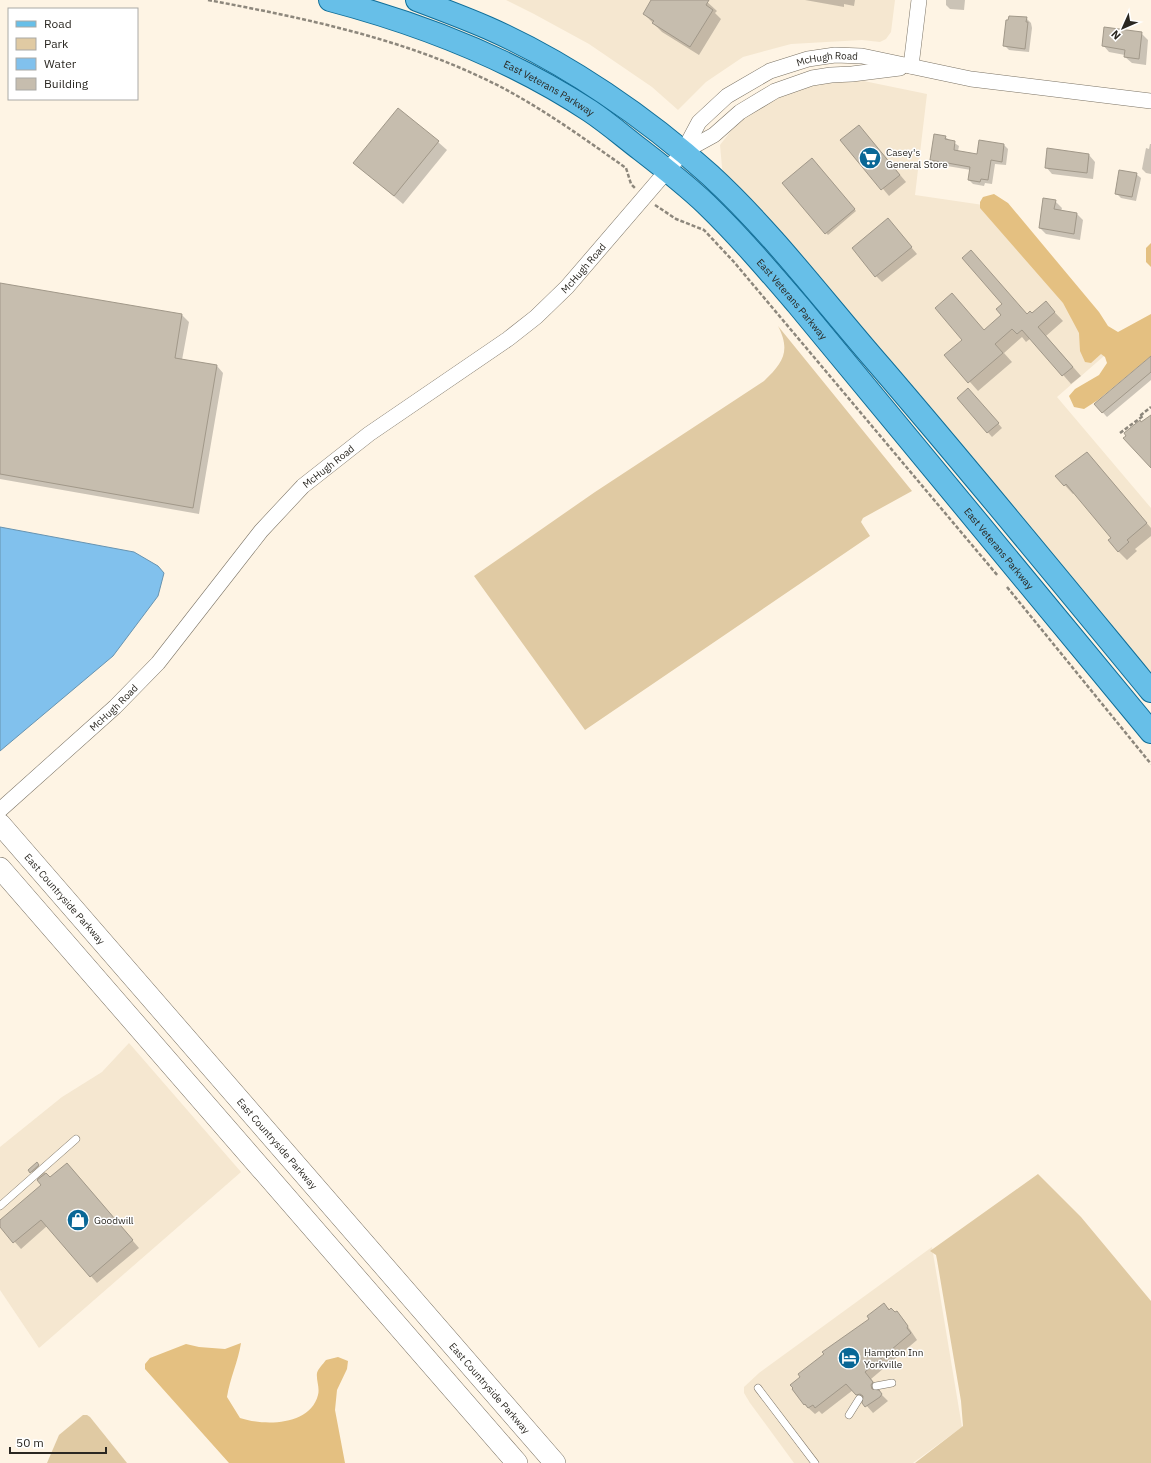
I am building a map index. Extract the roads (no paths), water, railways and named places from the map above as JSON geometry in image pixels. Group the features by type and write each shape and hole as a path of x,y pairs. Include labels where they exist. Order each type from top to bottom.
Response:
{"main road":[{"name":"East Veterans Parkway","path":"330,0 370,11 431,31 489,56 540,81 591,112 668,171 716,214 754,253 1151,732"},
{"path":"417,0 490,29 550,59 596,87 634,114 683,152 720,184 781,250 965,464 1151,691"}],"street":[{"path":"911,66 919,0"},
{"name":"McHugh Road","path":"0,810 116,707 158,663 261,530 303,486 369,434 508,339 536,317 567,287 668,171 683,152 699,122 727,96 770,71 808,59 835,55 862,56 971,80 1151,102"},
{"name":"McHugh Road","path":"683,152 714,135 740,112 775,91 812,78 911,66"},
{"name":"East Countryside Parkway","path":"0,824 395,1278 545,1460"},
{"path":"0,868 517,1463"},
{"path":"372,1297 395,1278"}],"lane":[{"path":"0,1206 76,1138"},
{"path":"876,1386 892,1383"},
{"path":"758,1388 815,1463"},
{"path":"849,1415 859,1399"}],"water":[{"path":"0,527 134,552 158,566 164,573 158,596 113,656 0,751"}],"place":[{"name":"Casey's General Store","path":"870,158"},
{"name":"Goodwill","path":"78,1220"},
{"name":"Hampton Inn Yorkville","path":"849,1358"}]}
